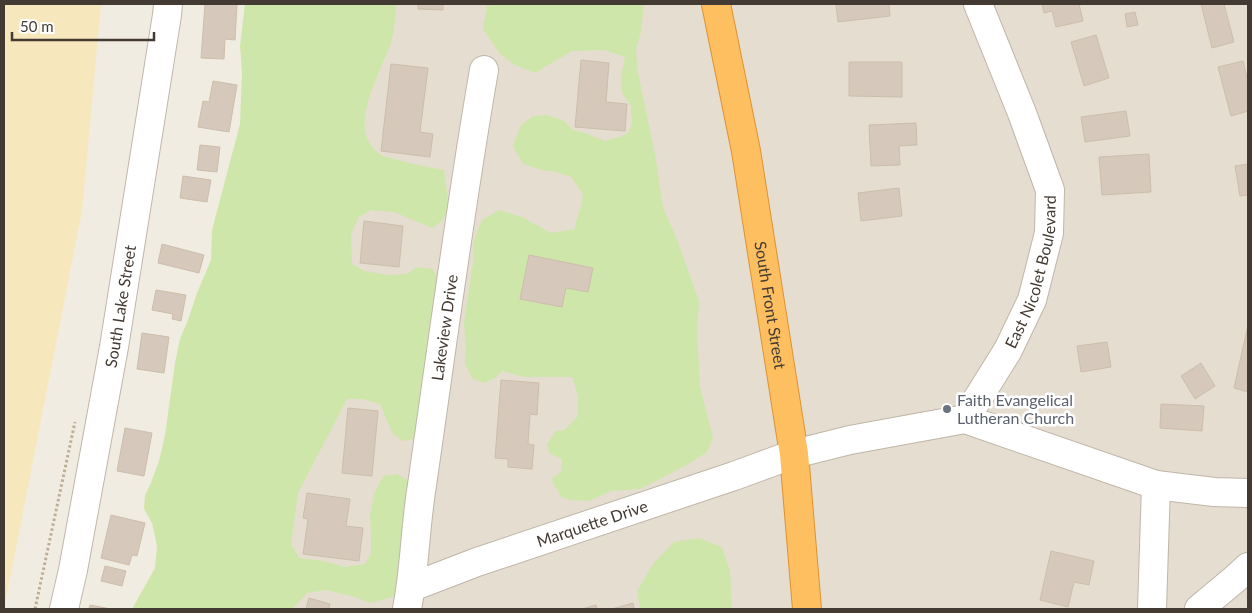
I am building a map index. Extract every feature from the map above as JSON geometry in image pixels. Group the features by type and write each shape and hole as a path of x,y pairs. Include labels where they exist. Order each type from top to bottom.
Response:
{"highway":[{"name":"South Front Street","path":"716,4 746,151 794,454 807,609"}],"street":[{"name":"South Lake Street","path":"64,609 73,570 114,347 168,4"},
{"name":"East Nicolet Boulevard","path":"965,419 1008,350 1032,300 1049,233 1050,190 1022,113 978,4"},
{"name":"Lakeview Drive","path":"409,598 418,511 484,70"},
{"name":"Marquette Drive","path":"409,598 486,559 794,454 850,440 965,419"},
{"path":"965,419 1156,485 1214,492 1248,493"},
{"path":"1152,609 1156,485"},
{"path":"1199,609 1244,578"}],"shaded area":[{"path":"344,4 1248,4 1248,609 246,609"}],"green space":[{"path":"245,4 396,4 392,38 368,100 365,131 370,144 381,155 444,170 449,208 442,221 432,228 394,212 371,210 359,217 351,234 352,264 364,271 389,275 407,274 416,267 433,269 443,292 420,429 414,439 403,441 392,433 380,404 362,399 347,399 298,493 291,544 299,558 324,561 345,567 365,564 371,554 370,515 374,494 383,476 397,474 412,483 403,587 393,597 370,603 355,597 326,590 307,593 292,609 132,609 155,568 157,546 152,523 144,509 145,495 159,461 165,435 180,339 211,260 212,230 240,124 242,72 240,46"},
{"path":"491,4 644,4 641,32 636,50 638,73 655,154 663,207 699,301 697,331 700,387 713,438 707,452 687,465 640,489 611,491 589,501 570,500 561,497 551,479 561,472 562,459 549,453 547,444 556,431 564,430 578,416 578,396 572,377 524,377 502,371 495,378 484,383 472,378 465,364 464,322 473,263 474,240 482,220 499,210 522,217 551,233 574,229 580,210 583,194 571,177 523,164 513,147 520,126 533,116 547,115 564,121 573,130 605,141 628,133 632,123 631,106 622,93 621,76 625,57 604,50 572,51 535,73 515,65 499,53 483,29 487,6"},
{"path":"699,538 722,547 730,571 732,609 640,609 637,591 653,564 674,542"}],"sand":[{"path":"4,4 101,4 82,211 4,609"}],"building":[{"path":"205,4 237,4 235,40 225,39 224,59 201,58"},
{"path":"418,4 443,4 443,10 418,9"},
{"path":"836,4 889,4 890,16 838,22"},
{"path":"1042,4 1079,4 1083,21 1056,27 1052,11 1044,13"},
{"path":"1201,4 1224,4 1234,42 1212,48"},
{"path":"1135,12 1138,25 1127,27 1125,14"},
{"path":"1096,35 1109,78 1084,86 1071,42"},
{"path":"581,60 609,63 606,102 627,104 625,131 575,127"},
{"path":"1243,61 1248,82 1248,111 1231,116 1218,67"},
{"path":"849,62 902,62 902,97 849,96"},
{"path":"391,64 428,68 420,132 433,134 430,157 381,151"},
{"path":"213,81 237,85 229,132 198,127 203,101 209,102"},
{"path":"1126,111 1130,136 1085,142 1081,117"},
{"path":"916,123 917,145 899,146 900,165 871,166 869,125"},
{"path":"200,145 220,147 217,172 197,170"},
{"path":"1149,154 1151,192 1102,195 1099,157"},
{"path":"1248,164 1248,195 1240,196 1235,166"},
{"path":"183,176 211,180 207,202 180,198"},
{"path":"899,188 902,216 861,221 858,193"},
{"path":"364,221 403,226 399,267 360,263"},
{"path":"162,244 204,255 199,273 158,263"},
{"path":"529,255 593,268 588,292 566,288 562,307 520,299"},
{"path":"156,290 186,295 181,321 172,319 173,314 152,310"},
{"path":"1248,325 1248,392 1234,388"},
{"path":"142,333 169,337 164,373 137,369"},
{"path":"1107,342 1111,367 1081,372 1077,346"},
{"path":"1201,363 1215,386 1195,399 1181,376"},
{"path":"501,380 539,383 537,415 530,414 528,444 534,445 532,469 508,467 508,459 495,458"},
{"path":"1161,404 1204,406 1202,431 1160,428"},
{"path":"348,408 378,411 372,476 342,473"},
{"path":"125,428 152,433 144,476 117,471"},
{"path":"307,493 350,499 346,526 363,528 359,561 303,554 308,519 303,518"},
{"path":"111,515 145,523 137,556 132,555 129,565 101,558"},
{"path":"1051,551 1094,561 1089,585 1074,582 1068,607 1040,600"},
{"path":"105,566 126,571 122,586 101,581"},
{"path":"309,598 330,604 329,609 306,609"},
{"path":"633,603 634,609 612,609"},
{"path":"90,605 111,609 89,609"},
{"path":"596,605 597,609 582,609"}],"place":[{"name":"Faith Evangelical Lutheran Church","path":"947,409"}]}
